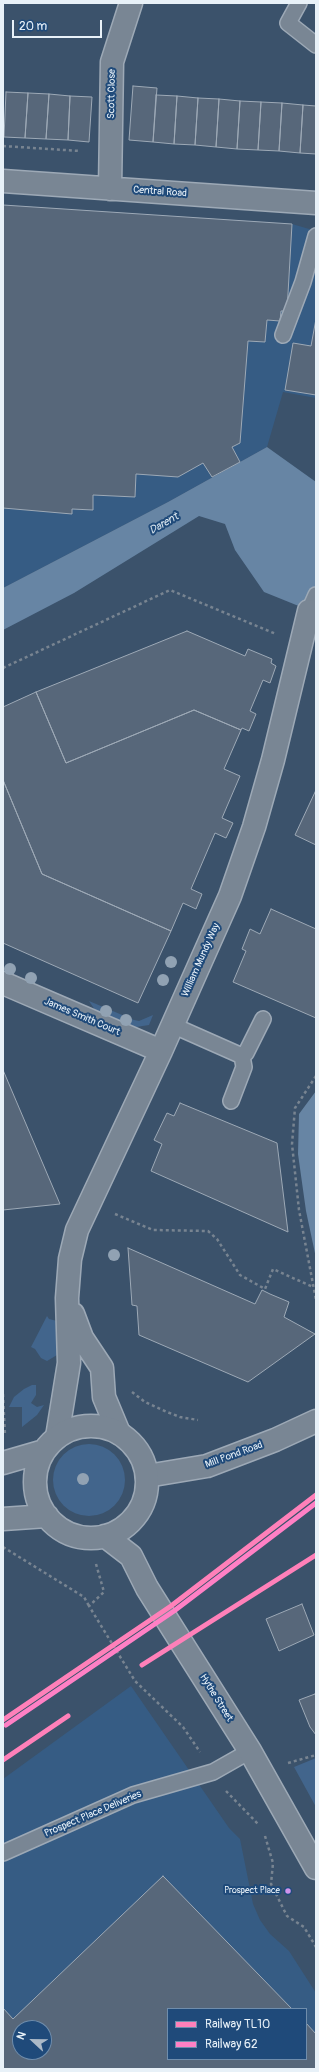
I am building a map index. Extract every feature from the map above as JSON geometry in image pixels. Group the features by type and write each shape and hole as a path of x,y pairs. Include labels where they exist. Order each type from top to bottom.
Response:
{"street":[{"name":"Scott Close","path":"110,189 112,62 131,3"},
{"name":"Central Road","path":"3,182 316,203"},
{"name":"William Mundy Way","path":"51,1444 69,1363 67,1298 70,1258 77,1230 161,1050 230,896 254,827 273,760 302,634 312,603"},
{"name":"James Smith Court","path":"3,983 161,1050"},
{"name":"William Mundy Way","path":"67,1298 82,1338 102,1368 104,1397 119,1433"},
{"name":"Mill Pond Road","path":"147,1476 207,1466 281,1438 316,1421"},
{"path":"3,1463 51,1444 81,1426 100,1426 119,1433 134,1445 140,1455 147,1476 146,1493 143,1504 132,1520 116,1532 97,1537 73,1536 56,1526 47,1516 36,1495 35,1476 51,1444"},
{"path":"3,1519 47,1516"},
{"name":"Hythe Street","path":"97,1537 131,1556 147,1588 250,1751 316,1868"}],"lane":[{"path":"299,3 288,23 316,45"},
{"path":"284,335 303,282 316,236"},
{"path":"242,1056 246,1053 263,1019"},
{"path":"172,1025 242,1056"},
{"path":"231,1101 244,1067 242,1056"},
{"name":"Prospect Place Deliveries","path":"3,1853 133,1796 213,1772 250,1751"}],"path":[{"path":"3,146 80,151"},
{"path":"3,668 170,590 277,635 302,634"},
{"path":"316,1076 295,1108 292,1144 299,1210 316,1300"},
{"path":"126,1219 157,1230 202,1229 208,1231 217,1239 240,1275 265,1289 273,1269 313,1287"},
{"path":"127,1389 145,1402 160,1409 180,1417 198,1420"},
{"path":"3,1394 5,1435"},
{"path":"88,1606 104,1592 97,1537"},
{"path":"3,1547 84,1598 135,1681 183,1727 197,1749"},
{"path":"291,1761 316,1755"},
{"path":"228,1795 264,1829 273,1863 271,1884 287,1916 304,1927 316,1947"}],"shaded area":[{"path":"3,205 292,224 316,231 316,398 283,392 267,447 168,502 3,588"},
{"path":"89,1001 134,1020 139,1021 153,1015 149,1025 136,1027 95,1010"},
{"path":"47,1316 49,1319 57,1321 57,1355 47,1361 41,1358 35,1349 31,1347"},
{"path":"32,1385 36,1385 36,1395 31,1403 37,1407 44,1405 37,1415 22,1427 22,1407 9,1407 14,1397"},
{"path":"89,1444 109,1450 119,1460 125,1480 119,1500 109,1510 89,1516 69,1510 59,1500 53,1480 59,1460 69,1450"},
{"name":"Prospect Place","path":"131,1686 229,1828 240,1839 253,1904 260,1920 270,1934 289,1951 316,1993 316,2069 3,2069 3,1779"},
{"path":"316,1758 316,1807 294,1767"}],"water":[{"name":"Darent","path":"267,447 316,482 316,613 264,592 235,550 225,524 199,516 74,593 3,630 3,588 168,502"},
{"path":"316,1091 316,1258 306,1211 298,1154 299,1114"}],"building":[{"path":"133,86 157,88 153,142 129,140"},
{"path":"6,92 28,93 25,138 4,137"},
{"path":"28,93 49,94 46,139 25,138"},
{"path":"49,94 70,96 68,140 46,139"},
{"path":"156,95 177,96 174,144 153,142"},
{"path":"70,96 92,97 89,142 68,140"},
{"path":"177,96 198,98 195,145 174,144"},
{"path":"198,98 219,99 216,147 195,145"},
{"path":"219,99 240,101 237,149 216,147"},
{"path":"240,101 261,102 258,150 237,149"},
{"path":"261,102 282,103 279,151 258,150"},
{"path":"282,103 303,105 300,153 279,151"},
{"path":"303,105 316,106 316,154 300,153"},
{"path":"3,205 292,224 287,311 281,311 280,321 267,320 265,342 248,341 240,443 232,447 240,462 212,477 203,463 178,477 136,474 135,497 93,495 93,510 72,509 72,514 3,508"},
{"path":"316,319 316,395 285,390 293,343 311,346"},
{"path":"187,631 245,656 248,649 272,659 271,663 276,666 270,683 263,680 250,711 256,714 249,731 242,728 241,730 194,710 66,763 36,692"},
{"path":"36,692 66,763 194,710 241,730 224,769 240,776 222,818 233,823 226,838 215,833 191,889 202,894 196,909 183,903 171,931 42,874 3,780 3,707"},
{"path":"3,780 42,874 171,931 138,1003 3,943"},
{"path":"316,790 316,845 295,835"},
{"path":"271,909 316,929 316,1018 233,982 246,951 242,949 250,929 260,934"},
{"path":"3,1070 60,1204 3,1210"},
{"path":"180,1103 277,1143 288,1232 151,1171 162,1144 154,1140 167,1113 174,1116"},
{"path":"128,1248 255,1304 262,1290 289,1302 284,1317 315,1334 248,1382 139,1335 137,1306 132,1305"},
{"path":"302,1604 314,1635 279,1651 266,1619"},
{"path":"315,1694 316,1735 310,1727 299,1700"},
{"path":"163,1876 291,2008 167,2008 167,2060 307,2060 307,2024 316,2034 316,2069 3,2069 3,2008 13,2019"}],"rail line":[{"name":"TL10","path":"3,1720 171,1606 316,1495"},
{"name":"62","path":"6,1725 174,1611 316,1503"},
{"name":"TL10","path":"142,1665 316,1555"},
{"name":"TL10","path":"3,1760 68,1716"}],"place":[{"name":"Prospect Place","path":"288,1891"}]}
